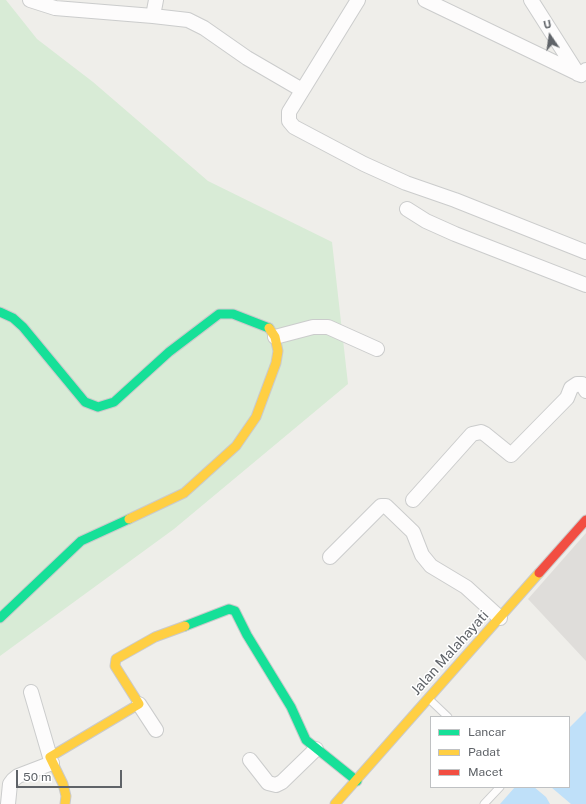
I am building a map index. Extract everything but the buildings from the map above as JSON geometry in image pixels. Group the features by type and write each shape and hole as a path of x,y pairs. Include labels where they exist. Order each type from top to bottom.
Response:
{"street":[{"path":"30,0 55,8 188,20 204,28 248,58 302,90"},
{"path":"153,16 156,0"},
{"path":"358,0 302,90 289,115 292,125 298,130 364,164 406,183 455,200 586,252"},
{"path":"425,0 583,74"},
{"path":"531,0 583,74"},
{"path":"407,208 426,221 455,234 586,285"},
{"path":"0,312 13,318 23,327 85,402 98,407 106,406 120,398 169,352 213,317 226,313 233,314 268,327 275,337 278,351 276,363 256,417 236,446 184,493 80,541 0,618"},
{"path":"275,337 313,327 328,327 377,349"},
{"path":"413,500 472,434 481,432 485,434 511,455 567,398 571,388 577,384 582,384 586,391"},
{"path":"330,557 382,506 386,506 413,532 422,555 431,566 466,587 500,618"},
{"name":"Jalan Malahayati","path":"335,804 357,781 586,520"},
{"path":"156,730 115,666 116,659 155,637 226,609 232,609 291,708 304,736 316,749 357,781"},
{"path":"31,692 51,760 63,784 66,796 65,804"},
{"path":"8,804 10,784 18,776 51,760 139,704"},
{"path":"250,760 268,783 276,785 282,782 316,749"}],"lane":[{"path":"428,699 447,716"},
{"path":"484,804 499,788"}],"shaded area":[{"path":"586,533 586,661 528,599"}],"green space":[{"path":"0,0 6,0 37,39 93,82 208,181 332,242 348,384 174,529 0,656"}],"water":[{"path":"586,711 586,804 500,804 514,788 570,788 570,727"}],"pier":[{"path":"535,788 552,788 571,804 550,804 546,797"}],"traffic: fast":[{"path":"0,312 13,318 23,327 85,402 98,407 114,402 169,352 219,314 233,314 269,328"},
{"path":"0,618 81,541 129,519"},
{"path":"185,626 229,609 235,611 247,635 291,707 306,740 357,781"}],"traffic: slow":[{"path":"129,519 184,493 236,446 256,417 276,363 278,351 275,337 269,328"},
{"path":"335,804 539,573"},
{"path":"65,804 66,796 63,784 50,757 139,704 115,666 116,659 155,637 185,626"}],"traffic: jam":[{"path":"539,573 586,520"}]}
